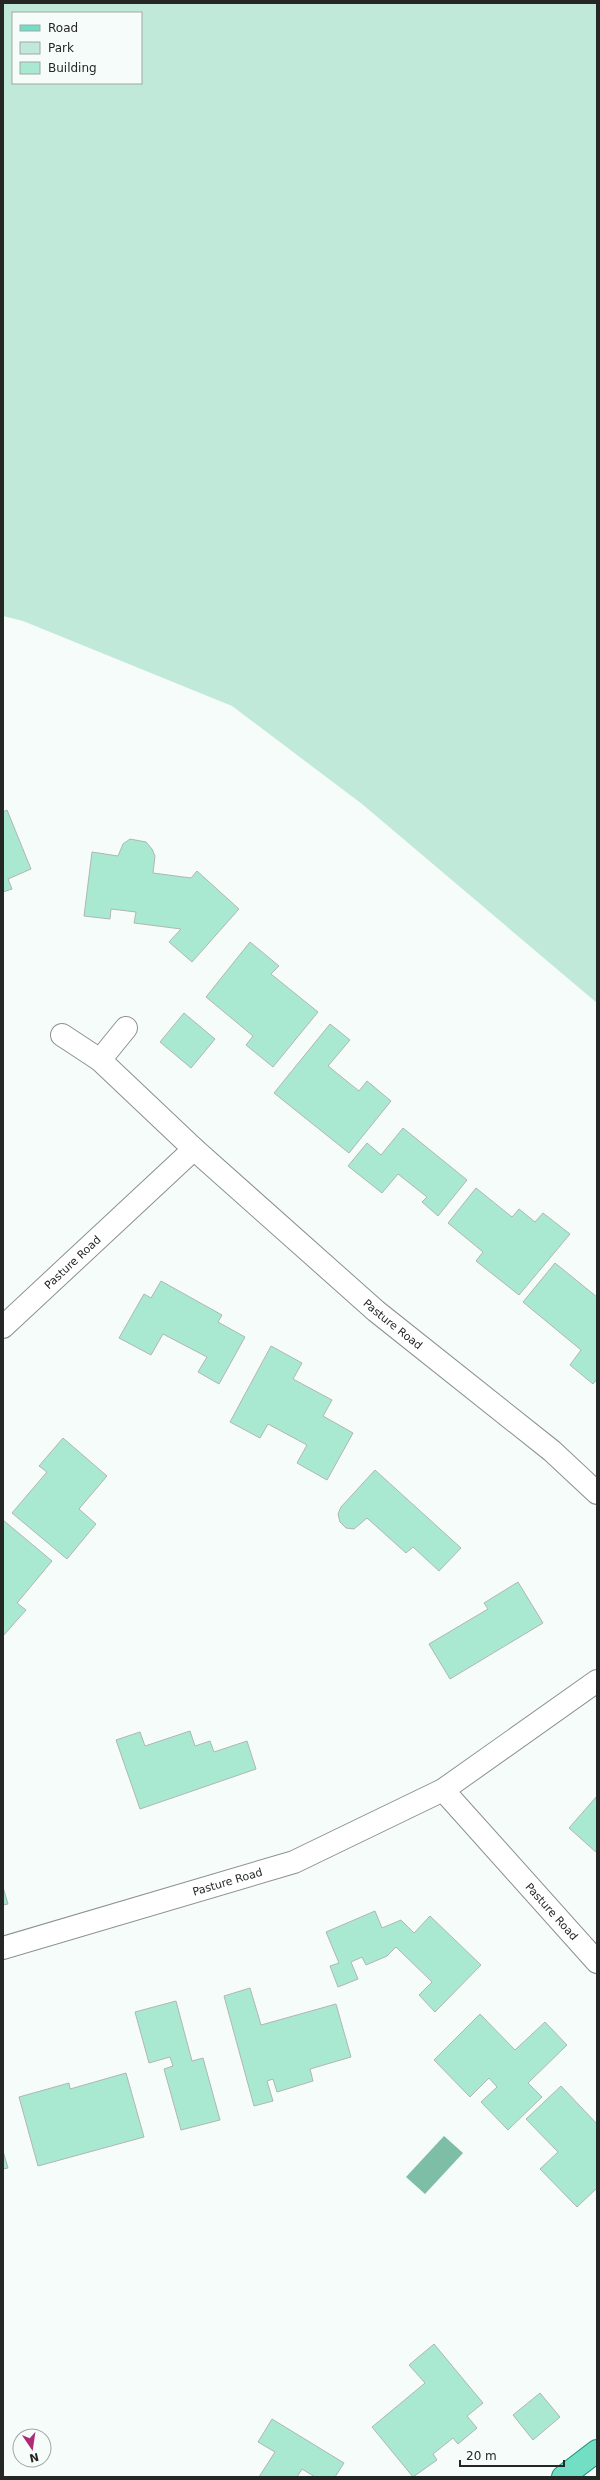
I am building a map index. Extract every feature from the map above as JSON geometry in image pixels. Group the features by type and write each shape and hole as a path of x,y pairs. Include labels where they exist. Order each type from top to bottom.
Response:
{"main road":[{"path":"563,2477 597,2451"}],"street":[{"path":"100,1060 126,1028"},
{"name":"Pasture Road","path":"62,1035 100,1060 194,1149 376,1311 552,1451 597,1493"},
{"name":"Pasture Road","path":"3,1327 194,1149"},
{"name":"Pasture Road","path":"3,1948 294,1862 443,1790 597,1682"},
{"name":"Pasture Road","path":"443,1790 597,1962"}],"green space":[{"path":"3,3 597,3 597,1003 362,804 232,706 23,621 3,616"}],"shaded area":[{"path":"444,2136 463,2153 425,2194 406,2177"}],"building":[{"path":"7,810 31,869 8,879 12,889 3,892 3,812"},
{"path":"130,839 146,842 152,849 155,856 153,873 191,878 197,871 239,909 192,962 169,942 181,929 134,923 136,912 111,909 110,919 84,916 92,852 118,856 123,844"},
{"path":"250,942 279,966 271,974 318,1012 273,1067 246,1045 253,1036 206,997"},
{"path":"184,1013 215,1039 191,1068 160,1042"},
{"path":"330,1024 350,1040 328,1066 359,1091 367,1081 391,1101 349,1153 274,1093"},
{"path":"403,1128 467,1180 438,1216 422,1202 427,1197 398,1174 382,1193 348,1166 367,1143 381,1155"},
{"path":"476,1188 512,1217 519,1209 535,1222 543,1213 570,1234 519,1295 476,1261 483,1252 448,1223"},
{"path":"555,1263 597,1297 597,1379 593,1384 570,1365 581,1350 523,1302"},
{"path":"161,1281 222,1315 218,1322 245,1337 219,1384 198,1372 207,1357 163,1334 151,1355 119,1338 144,1294 151,1298"},
{"path":"271,1346 302,1363 293,1379 332,1400 323,1416 353,1433 327,1480 297,1463 307,1445 268,1424 260,1438 230,1422"},
{"path":"63,1438 107,1476 79,1509 96,1524 67,1559 12,1513 47,1472 39,1466"},
{"path":"375,1470 461,1548 439,1571 413,1547 406,1553 367,1518 354,1529 346,1528 340,1522 338,1514 341,1507"},
{"path":"3,1520 52,1561 17,1603 26,1610 3,1636"},
{"path":"518,1582 543,1623 450,1679 429,1644 488,1609 484,1603"},
{"path":"190,1731 195,1746 210,1741 214,1752 247,1741 256,1769 140,1809 116,1740 140,1732 145,1746"},
{"path":"597,1796 597,1853 569,1828"},
{"path":"3,1887 8,1904 3,1905"},
{"path":"375,1911 382,1928 401,1920 414,1933 430,1916 481,1965 435,2012 419,1995 432,1982 396,1947 387,1956 366,1965 362,1957 351,1962 358,1979 338,1987 330,1966 339,1963 326,1932"},
{"path":"250,1988 261,2025 336,2004 351,2057 310,2069 313,2081 277,2092 273,2079 267,2081 273,2101 254,2106 224,1996"},
{"path":"176,2001 192,2061 203,2058 220,2120 181,2130 164,2069 173,2066 170,2057 149,2063 135,2012"},
{"path":"480,2014 515,2050 545,2022 567,2045 528,2083 542,2097 508,2130 481,2102 497,2087 489,2078 470,2097 434,2060"},
{"path":"126,2073 144,2137 38,2166 19,2097 69,2083 70,2089"},
{"path":"561,2086 597,2124 597,2188 577,2207 540,2169 558,2152 526,2119"},
{"path":"3,2151 8,2168 3,2169"},
{"path":"434,2344 483,2403 467,2416 477,2428 458,2444 453,2438 433,2454 437,2460 413,2477 372,2427 425,2383 409,2365"},
{"path":"540,2393 560,2417 533,2440 513,2415"},
{"path":"272,2419 344,2463 335,2477 315,2477 302,2469 297,2477 259,2477 275,2452 258,2442"}]}
